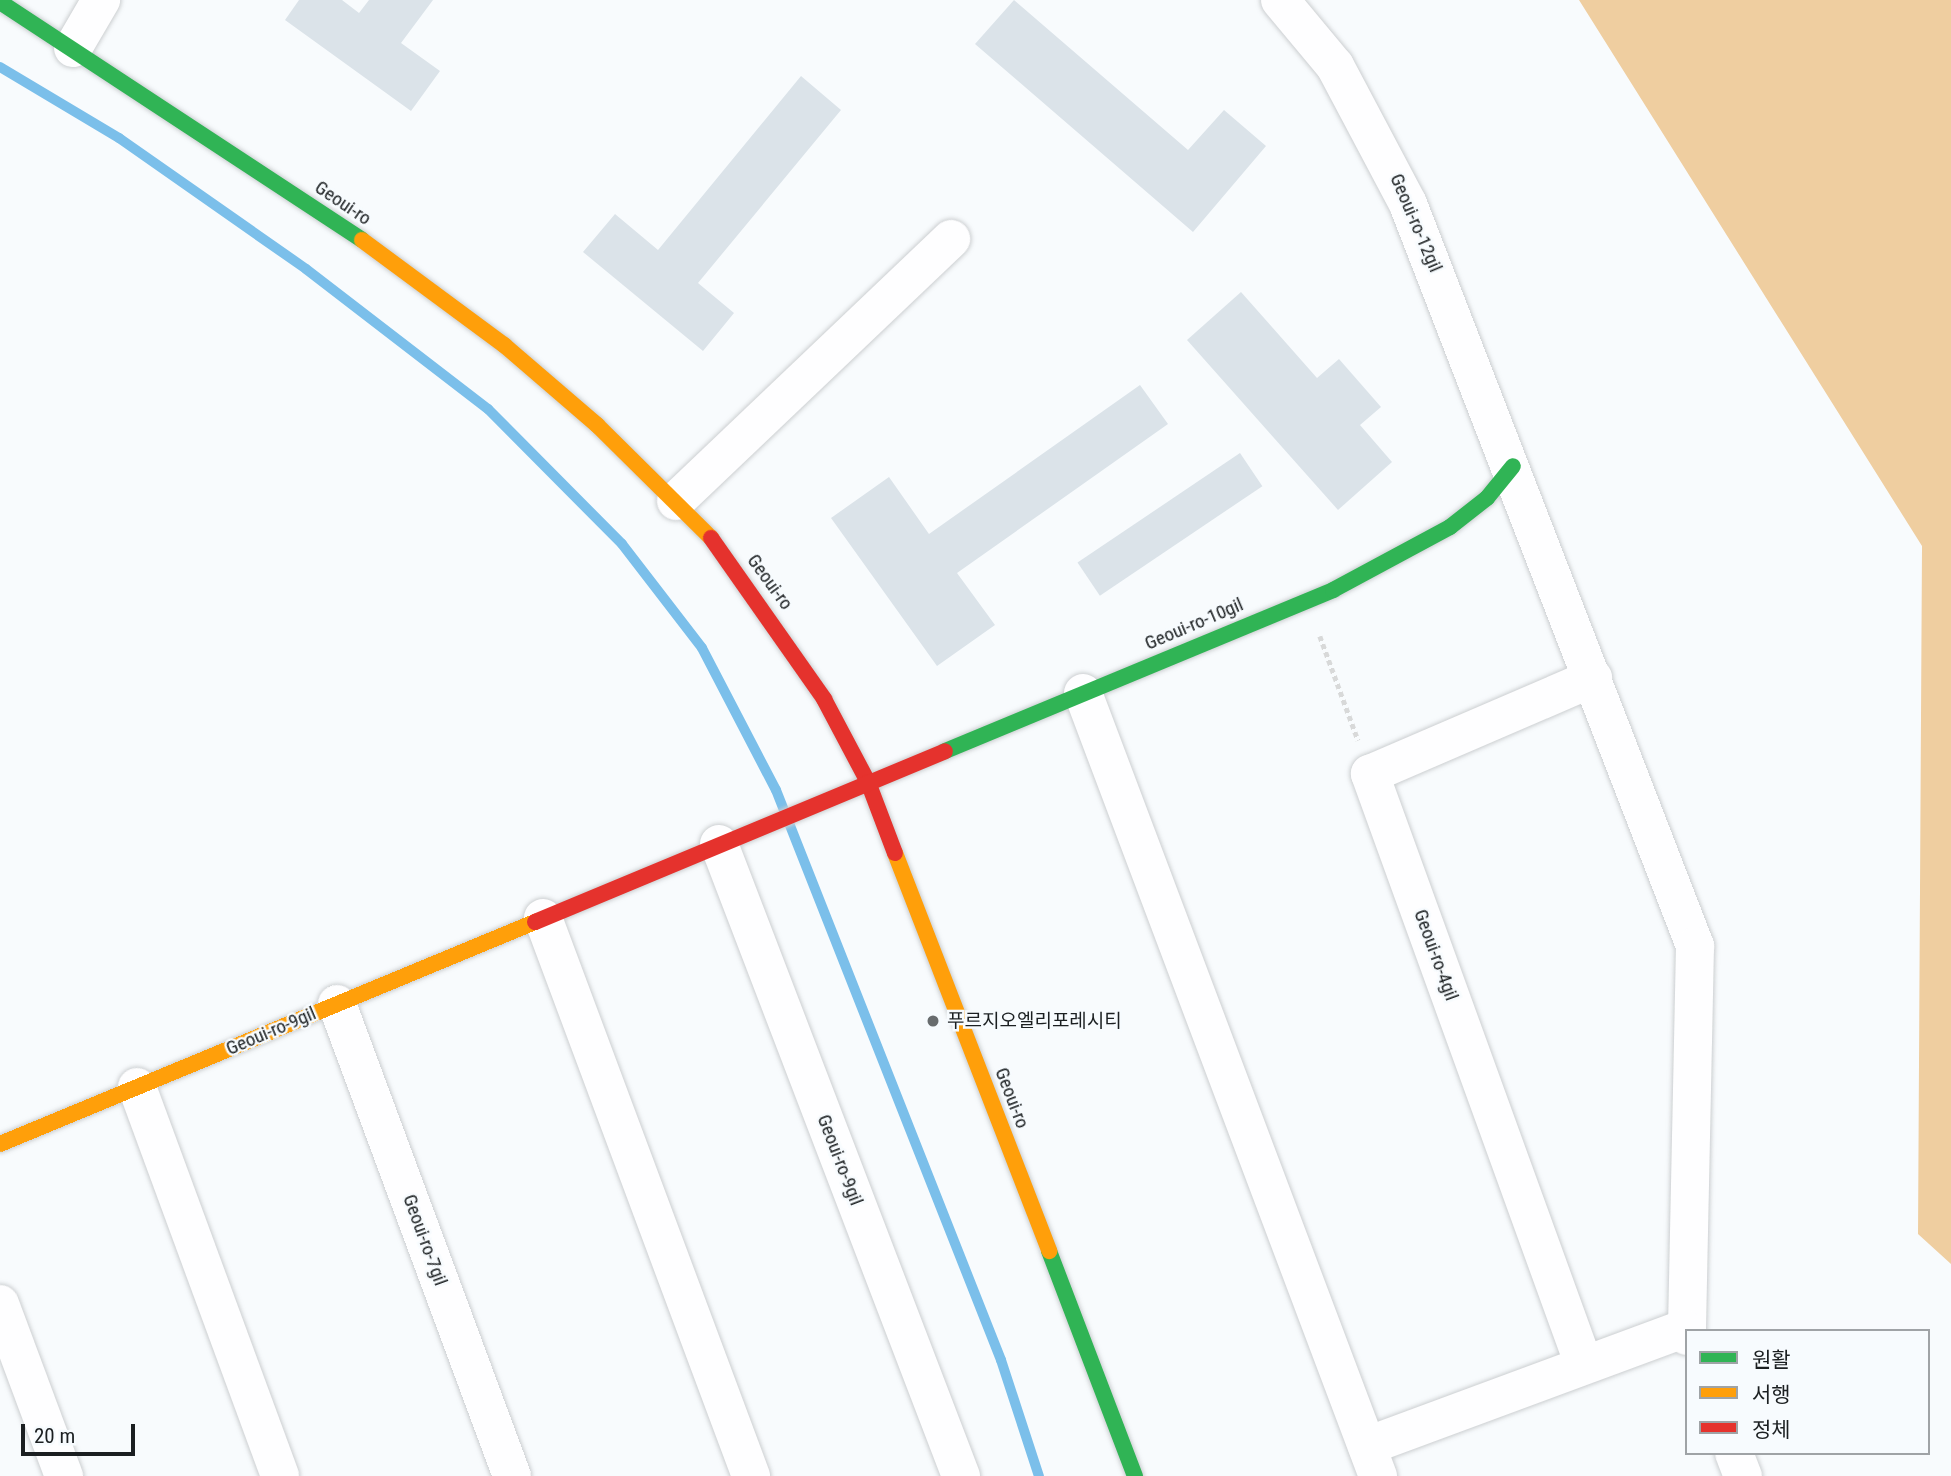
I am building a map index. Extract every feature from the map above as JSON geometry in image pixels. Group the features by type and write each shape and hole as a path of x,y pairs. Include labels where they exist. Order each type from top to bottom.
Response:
{"street":[{"path":"73,48 101,0"},
{"name":"Geoui-ro-12gil","path":"1280,0 1335,66 1377,136 1513,466"},
{"name":"Geoui-ro","path":"0,2 365,242 504,345 676,501 765,609 824,699 868,782 1135,1476"},
{"path":"676,501 951,239"},
{"path":"1513,466 1695,946 1685,1329"},
{"name":"Geoui-ro-10gil","path":"868,782 1308,601 1450,527 1487,498 1513,466"},
{"path":"1370,774 1593,678"},
{"path":"1083,693 1373,1461 1584,1365 1685,1332"},
{"name":"Geoui-ro-4gil","path":"1370,774 1584,1365"},
{"name":"Geoui-ro-9gil","path":"0,1144 868,782"},
{"name":"Geoui-ro-9gil","path":"732,839 961,1476"},
{"path":"543,918 751,1476"},
{"name":"Geoui-ro-7gil","path":"337,1004 512,1476"},
{"path":"137,1087 280,1476"},
{"path":"0,1304 64,1476"},
{"path":"1735,1455 1743,1476"}],"path":[{"path":"1308,601 1370,774"}],"shaded area":[{"path":"1579,0 1951,0 1951,1264 1918,1234 1922,546"}],"building":[{"path":"299,0 342,0 359,13 369,0 433,0 401,43 440,71 411,111 285,20"},
{"path":"1014,0 1188,150 1224,110 1266,146 1193,232 975,44"},
{"path":"801,76 841,110 698,283 734,313 703,351 583,252 615,214 658,250"},
{"path":"1241,292 1317,378 1339,359 1381,407 1360,425 1392,462 1338,510 1187,340"},
{"path":"1140,385 1168,424 957,573 995,625 937,666 831,518 889,477 929,534"},
{"path":"1240,453 1262,486 1100,596 1078,563"}],"waterway":[{"path":"0,67 119,138 306,269 488,409 622,544 702,648 776,790 1001,1360 1039,1476"}],"traffic: fast":[{"path":"0,2 362,240"},
{"path":"945,751 1333,590 1450,527 1487,498 1513,466"},
{"path":"1049,1251 1135,1476"}],"traffic: slow":[{"path":"362,240 504,345 597,425 711,538"},
{"path":"895,853 1049,1251"},
{"path":"0,1144 535,922"}],"traffic: jam":[{"path":"711,538 824,699 868,782 895,853"},
{"path":"535,922 945,751"}],"place":[{"name":"푸르지오엘리포레시티","path":"933,1021"}]}
